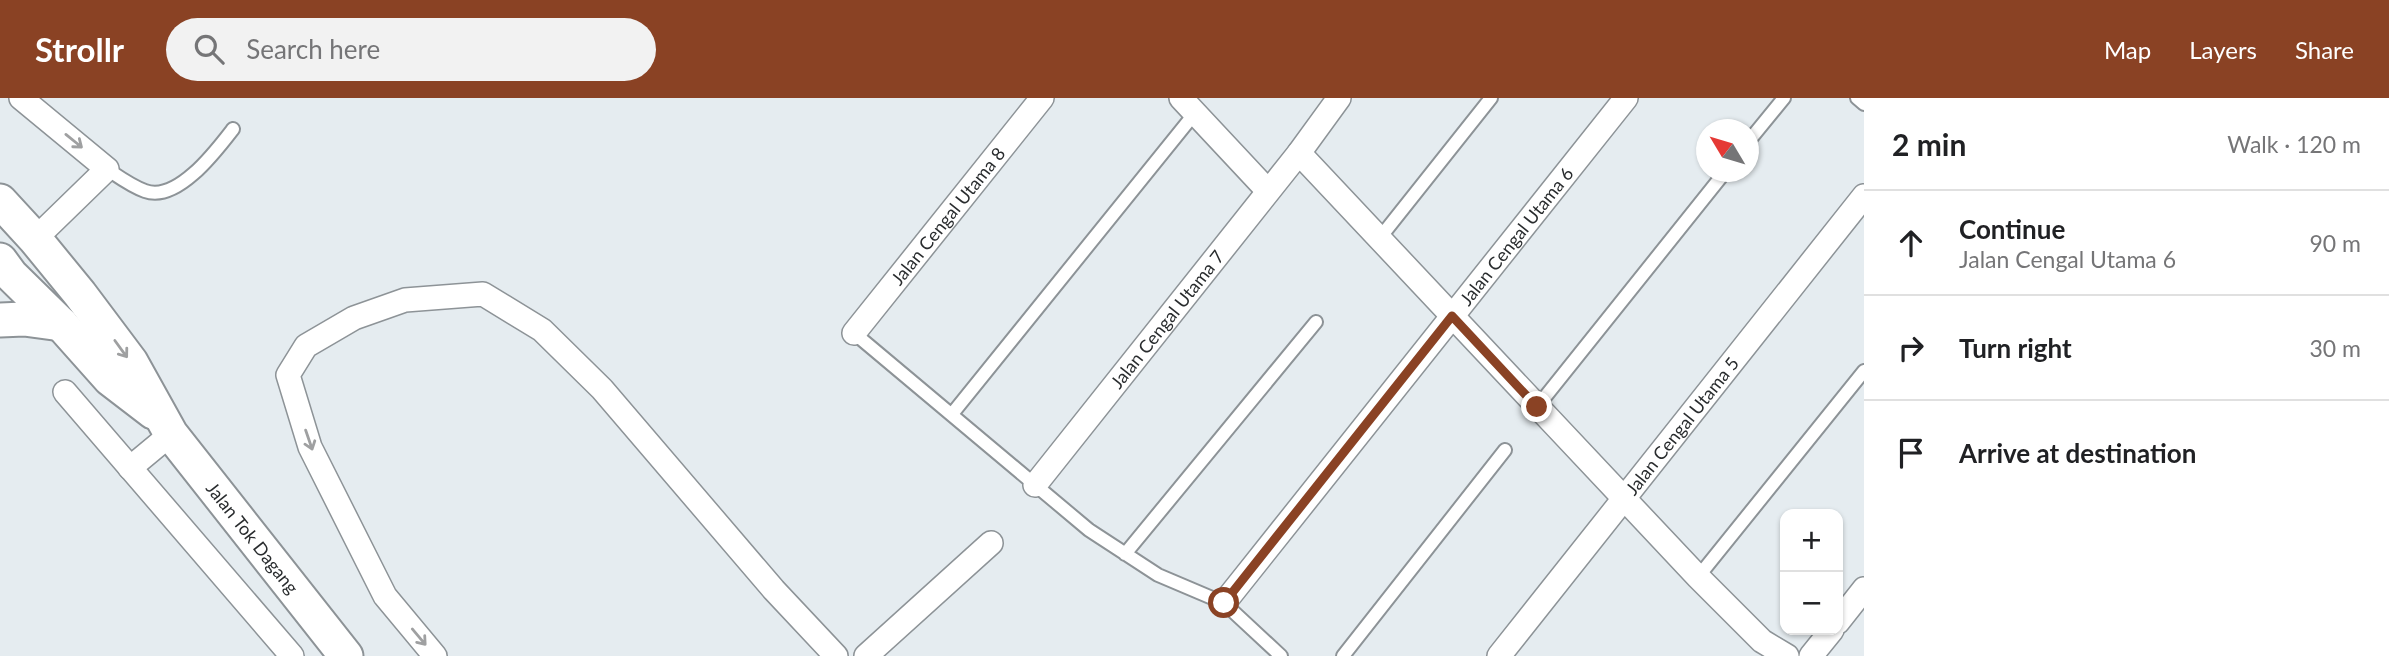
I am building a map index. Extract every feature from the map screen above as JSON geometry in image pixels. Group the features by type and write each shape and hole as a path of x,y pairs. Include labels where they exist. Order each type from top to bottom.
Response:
{"street":[{"path":"21,98 107,169 35,239"},
{"name":"Jalan Cengal Utama 8","path":"854,333 1042,98"},
{"name":"Jalan Cengal Utama 7","path":"1035,485 1299,153 1339,98"},
{"name":"Jalan Cengal Utama 6","path":"1224,603 1626,98"},
{"path":"1188,106 1268,191"},
{"path":"1299,153 1698,578 1762,642 1787,656"},
{"name":"Jalan Cengal Utama 5","path":"1502,655 1864,196"},
{"name":"Jalan Tok Dagang","path":"0,201 80,294 131,362 166,426 346,656"},
{"path":"0,222 4,268 44,274 80,294"},
{"name":"Jalan Tok Dagang","path":"4,268 61,324 110,379 166,426"},
{"path":"435,656 385,596 310,447 288,374 306,346 354,318 405,300 483,295 542,330 602,389 774,590 836,656"},
{"path":"0,320 24,319 61,324"},
{"path":"65,392 292,656"},
{"path":"130,468 166,426"},
{"path":"866,656 990,543"},
{"path":"1843,616 1864,589"},
{"path":"1811,656 1828,635"}],"lane":[{"path":"1379,239 1491,98"},
{"path":"1759,129 1784,98"},
{"path":"1857,98 1864,104"},
{"path":"951,414 1188,106"},
{"path":"107,169 147,193 172,189 205,165 233,130"},
{"path":"1537,407 1717,182"},
{"path":"1125,554 1315,322"},
{"path":"854,333 1089,530 1158,575 1224,603 1281,656"},
{"path":"1698,578 1864,371"},
{"path":"1343,656 1505,450"}],"route":[{"path":"1224,603 1452,316 1537,407"}]}
